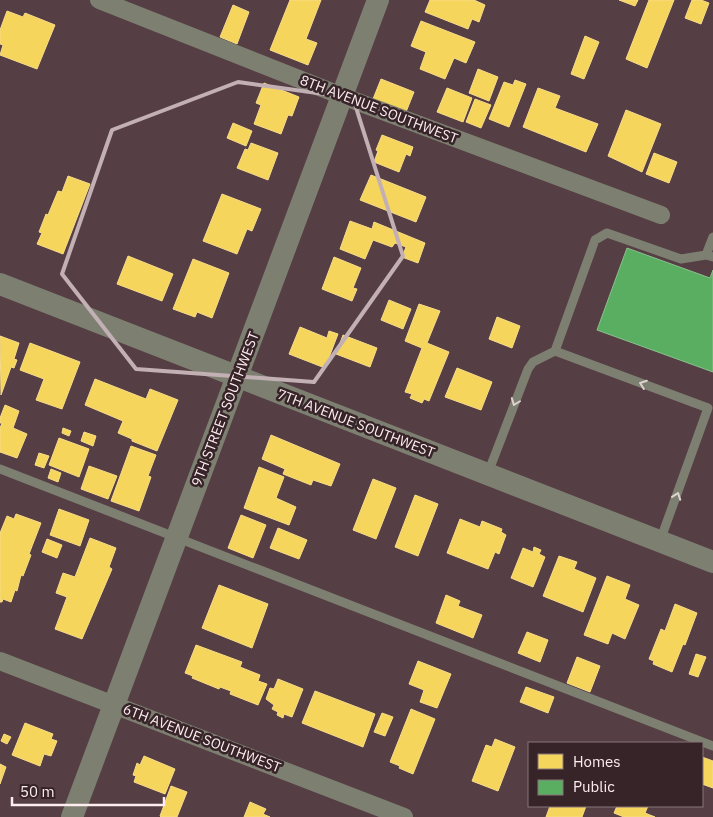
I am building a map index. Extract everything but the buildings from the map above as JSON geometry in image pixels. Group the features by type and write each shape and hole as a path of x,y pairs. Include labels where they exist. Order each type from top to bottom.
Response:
{"street":[{"name":"8TH AVENUE SOUTHWEST","path":"99,0 342,96 661,215"},
{"name":"9TH STREET SOUTHWEST","path":"72,817 378,0"},
{"name":"7TH AVENUE SOUTHWEST","path":"0,284 713,562"},
{"name":"6TH AVENUE SOUTHWEST","path":"0,660 404,817"}],"lane":[{"path":"487,474 528,369 533,362 555,351 595,240 607,233 681,259 710,256 713,237"},
{"path":"555,351 708,408 660,541"},
{"path":"0,470 703,742"}],"highlighted area":[{"path":"238,82 353,98 403,256 314,382 136,369 62,274 112,130"}]}
